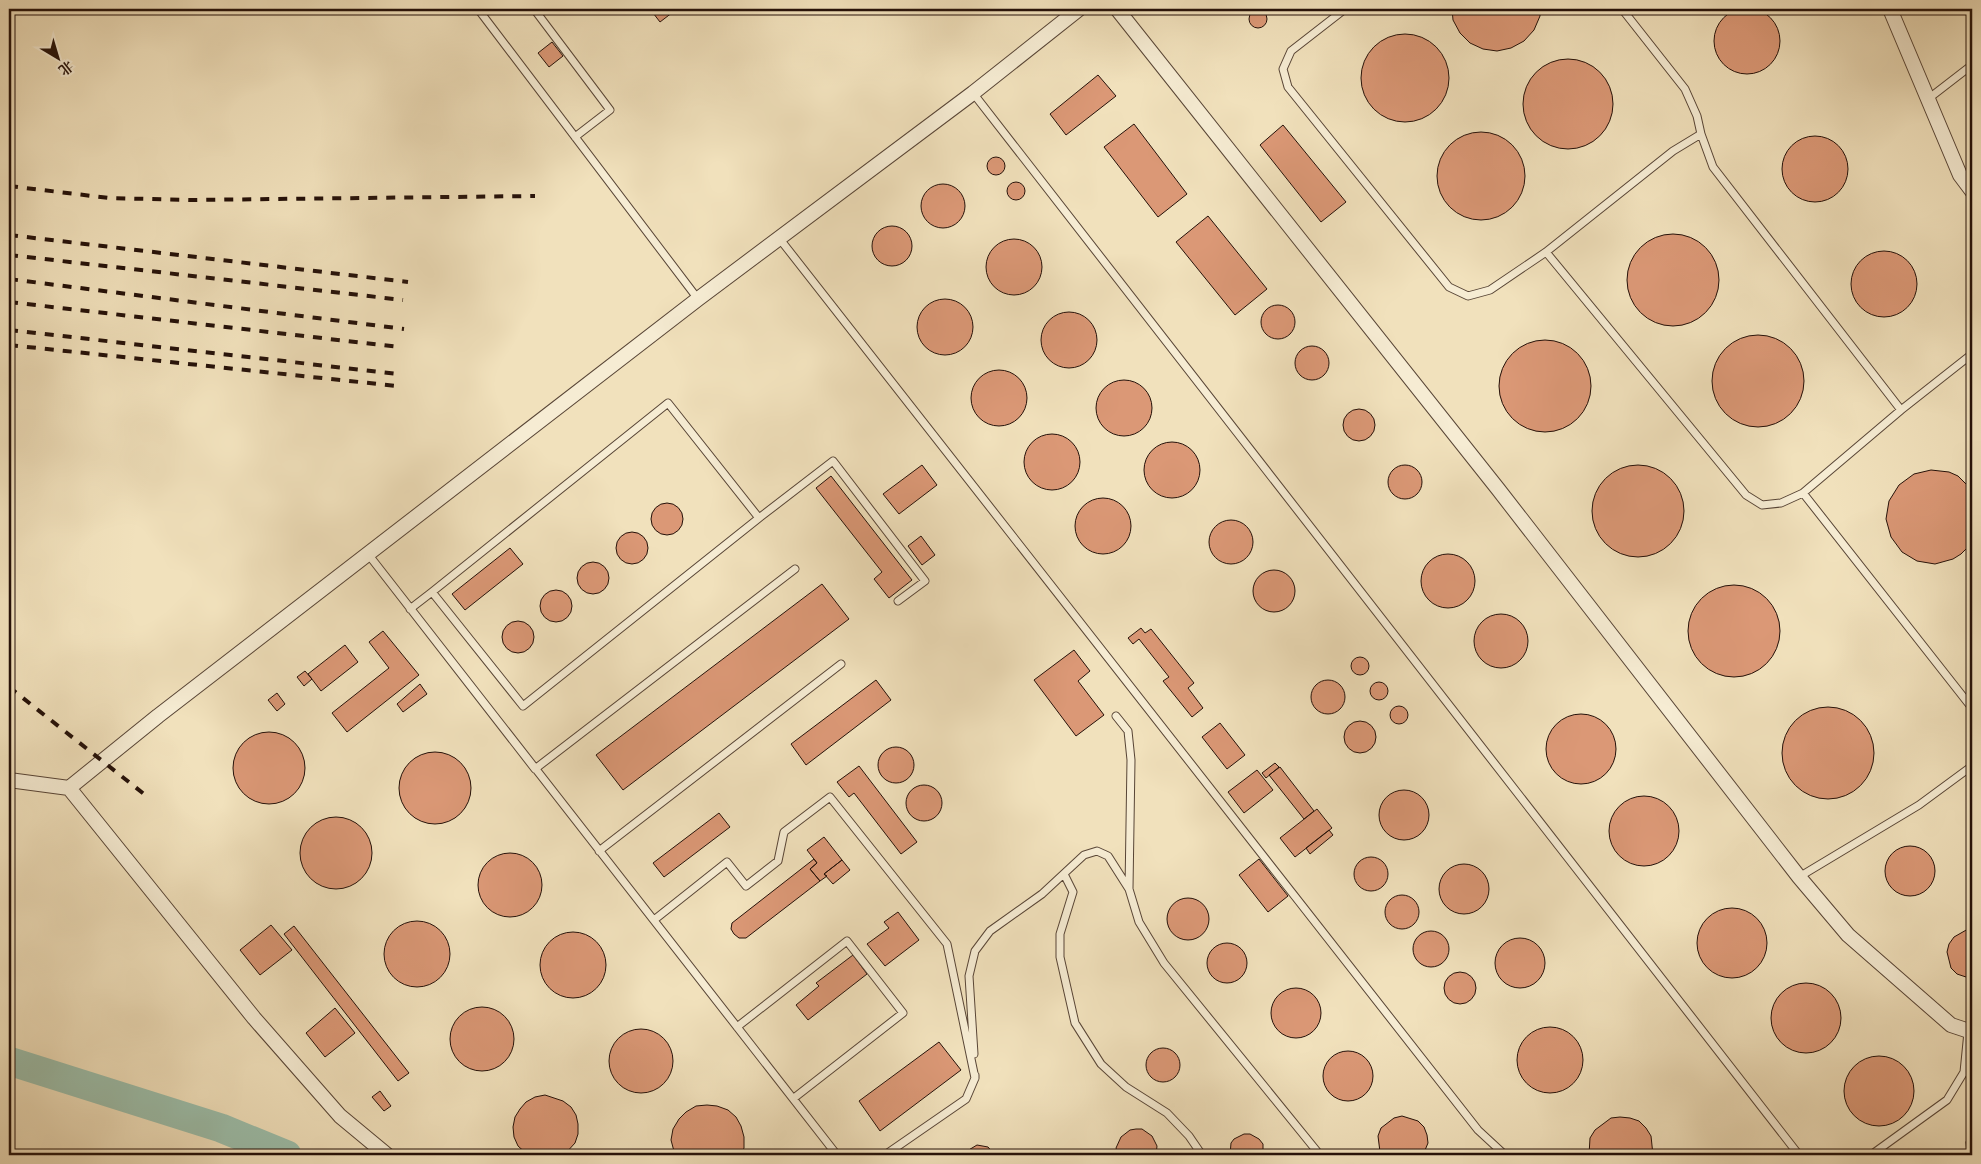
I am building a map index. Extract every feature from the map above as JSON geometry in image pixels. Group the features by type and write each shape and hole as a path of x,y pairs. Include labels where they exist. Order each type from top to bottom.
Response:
{"street":[{"path":"69,788 158,716 698,299 973,93 1079,9"},
{"path":"1117,9 1498,489 1848,935 1951,1025 1970,1032"},
{"path":"1890,9 1960,175 1972,191"},
{"path":"9,780 69,788 254,1018 340,1116 387,1155"}],"lane":[{"path":"478,9 698,299"},
{"path":"534,9 610,110 575,137"},
{"path":"1346,9 1292,51 1283,68 1288,87 1448,287 1468,296 1490,290 1546,252 1673,151 1701,134"},
{"path":"1622,9 1685,89 1697,116 1712,167 1901,410"},
{"path":"1928,99 1972,65"},
{"path":"973,93 1799,1155"},
{"path":"779,238 1478,1130 1505,1155"},
{"path":"1546,252 1746,495 1762,505 1781,503 1803,492 1901,410 1972,354"},
{"path":"410,609 668,404 759,518"},
{"path":"432,592 523,706 832,461 925,581 898,601"},
{"path":"1803,492 1972,708"},
{"path":"368,554 837,1155"},
{"path":"368,554 535,769"},
{"path":"535,769 795,569"},
{"path":"599,851 841,664"},
{"path":"1116,716 1128,731 1131,760 1129,889"},
{"path":"1800,876 1919,804 1972,766"},
{"path":"654,920 727,862 746,886 778,861 784,832 830,797 947,944 975,1078"},
{"path":"885,1155 966,1098 975,1078 969,976 975,951 990,931 1042,894 1084,855 1097,852 1108,856 1129,889 1139,922 1164,963 1320,1155"},
{"path":"1064,874 1073,892 1060,934 1060,957 1075,1023 1101,1064 1126,1087 1167,1113 1189,1136 1202,1155"},
{"path":"738,1027 847,940 903,1013 794,1098"},
{"path":"1871,1155 1947,1100 1964,1072 1970,1032"},
{"path":"9,1152 16,1155"}],"building":[{"path":"1740,8 1754,8 1766,13 1775,22 1780,34 1778,54 1771,65 1754,74 1740,74 1728,69 1719,60 1714,48 1714,34 1719,22 1728,13"},
{"path":"650,9 677,9 660,22"},
{"path":"1452,9 1540,9 1540,16 1534,30 1524,41 1511,48 1497,51 1483,49 1470,43 1460,33 1453,20"},
{"path":"1254,10 1262,10 1267,15 1265,26 1254,28 1249,23 1249,15"},
{"path":"1396,34 1414,34 1430,41 1442,53 1449,69 1449,87 1442,103 1430,115 1414,122 1396,122 1380,115 1368,103 1361,87 1361,69 1368,53 1380,41"},
{"path":"552,42 563,56 549,67 538,53"},
{"path":"1568,59 1577,60 1593,67 1605,79 1612,95 1612,113 1605,129 1593,141 1577,148 1568,149 1559,148 1543,141 1531,129 1524,113 1523,104 1524,95 1531,79 1543,67 1559,60"},
{"path":"1098,75 1116,96 1066,135 1050,114"},
{"path":"1134,124 1187,194 1158,217 1104,147"},
{"path":"1283,125 1346,202 1321,222 1260,145"},
{"path":"1472,132 1490,132 1506,139 1518,151 1525,167 1525,185 1518,201 1506,213 1490,220 1472,220 1456,213 1444,201 1437,185 1437,167 1444,151 1456,139"},
{"path":"1808,136 1822,136 1834,141 1843,150 1848,162 1846,182 1839,193 1822,202 1808,202 1796,197 1787,188 1782,176 1782,162 1787,150 1796,141"},
{"path":"992,157 1000,157 1005,162 1003,173 992,175 987,170 987,162"},
{"path":"1012,182 1020,182 1025,187 1023,198 1012,200 1007,195 1007,187"},
{"path":"943,184 955,188 961,194 965,206 961,218 955,224 943,228 931,224 925,218 921,206 925,194 931,188"},
{"path":"1208,216 1267,289 1235,315 1176,242"},
{"path":"896,226 903,229 909,235 912,246 911,254 903,263 896,266 888,266 881,263 873,254 872,242 875,235 884,227"},
{"path":"1673,234 1691,237 1706,247 1716,262 1719,280 1716,298 1706,313 1691,323 1673,326 1655,323 1640,313 1630,298 1627,280 1630,262 1640,247 1655,237"},
{"path":"1008,239 1020,239 1030,243 1038,251 1042,267 1038,283 1030,291 1020,295 1008,295 998,291 990,283 986,273 986,261 990,251 998,243"},
{"path":"1877,251 1891,251 1903,256 1912,265 1917,277 1915,297 1908,308 1891,317 1877,317 1865,312 1856,303 1851,291 1851,277 1856,265 1865,256"},
{"path":"939,299 951,299 961,303 969,311 973,327 969,343 961,351 951,355 939,355 929,351 921,343 917,333 917,321 921,311 929,303"},
{"path":"1278,305 1290,310 1295,322 1290,334 1278,339 1266,334 1261,322 1266,310"},
{"path":"1063,312 1075,312 1089,320 1097,334 1095,351 1089,360 1075,368 1063,368 1053,363 1046,356 1041,346 1041,334 1046,324 1053,317"},
{"path":"1758,335 1776,338 1791,348 1801,363 1804,381 1801,399 1791,414 1776,424 1758,427 1740,424 1725,414 1715,399 1712,381 1715,363 1725,348 1740,338"},
{"path":"1545,340 1563,343 1578,353 1588,368 1591,386 1588,404 1578,419 1563,429 1545,432 1527,429 1512,419 1502,404 1499,386 1502,368 1512,353 1527,343"},
{"path":"1312,346 1319,347 1324,351 1328,356 1328,370 1324,375 1319,379 1312,380 1305,379 1300,375 1296,370 1295,363 1296,356 1300,351 1305,347"},
{"path":"993,370 1005,370 1019,378 1027,392 1025,409 1019,418 1005,426 993,426 983,421 976,414 971,404 971,392 976,382 983,375"},
{"path":"1118,380 1130,380 1140,384 1148,392 1152,408 1148,424 1140,432 1130,436 1118,436 1108,432 1100,424 1096,414 1096,402 1100,392 1108,384"},
{"path":"1359,409 1371,413 1375,425 1371,437 1359,441 1347,437 1343,425 1347,413"},
{"path":"1046,434 1058,434 1072,442 1080,456 1078,473 1072,482 1058,490 1046,490 1036,485 1029,478 1024,468 1024,456 1029,446 1036,439"},
{"path":"1166,442 1178,442 1188,446 1196,454 1200,470 1196,486 1188,494 1178,498 1166,498 1156,494 1148,486 1144,476 1144,464 1148,454 1156,446"},
{"path":"922,465 937,485 899,514 883,494"},
{"path":"1405,465 1412,466 1417,470 1421,475 1421,489 1417,494 1412,498 1405,499 1398,498 1393,494 1389,489 1388,482 1389,475 1393,470 1398,466"},
{"path":"1638,465 1656,468 1671,478 1681,493 1684,511 1681,529 1671,544 1656,554 1638,557 1620,554 1605,544 1595,529 1592,511 1595,493 1605,478 1620,468"},
{"path":"1931,470 1949,472 1958,476 1972,490 1972,543 1953,559 1935,564 1917,561 1902,552 1891,537 1886,519 1889,501 1899,485 1914,474"},
{"path":"831,476 912,580 889,598 874,579 882,572 816,488"},
{"path":"1097,498 1109,498 1123,506 1131,520 1129,537 1123,546 1109,554 1097,554 1087,549 1080,542 1075,532 1075,520 1080,510 1087,503"},
{"path":"667,503 673,504 678,508 682,513 682,525 678,530 673,534 667,535 661,534 656,530 652,525 651,519 652,513 656,508 661,504"},
{"path":"1231,520 1243,524 1249,530 1253,542 1249,554 1243,560 1231,564 1219,560 1213,554 1209,542 1213,530 1219,524"},
{"path":"632,532 638,533 643,537 647,542 647,554 643,559 638,563 632,564 626,563 621,559 617,554 616,548 617,542 621,537 626,533"},
{"path":"921,536 935,555 922,565 908,546"},
{"path":"510,548 523,564 465,610 452,594"},
{"path":"1448,554 1458,556 1467,562 1473,571 1475,581 1473,591 1467,600 1458,606 1448,608 1438,606 1429,600 1423,591 1421,581 1423,571 1429,562 1438,556"},
{"path":"593,562 599,563 604,567 608,572 608,584 604,589 599,593 593,594 587,593 582,589 578,584 577,578 578,572 582,567 587,563"},
{"path":"1270,570 1278,570 1289,576 1295,591 1289,606 1278,612 1270,612 1259,606 1253,595 1253,587 1259,576"},
{"path":"822,584 849,619 623,790 596,755"},
{"path":"1734,585 1752,588 1767,598 1777,613 1780,631 1777,649 1767,664 1752,674 1734,677 1716,674 1701,664 1691,649 1688,631 1691,613 1701,598 1716,588"},
{"path":"556,590 562,591 567,595 571,600 571,612 567,617 562,621 556,622 550,621 545,617 541,612 540,606 541,600 545,595 550,591"},
{"path":"1972,599 1972,638 1968,620"},
{"path":"1501,614 1511,616 1520,622 1526,631 1528,641 1526,651 1520,660 1511,666 1501,668 1491,666 1482,660 1476,651 1474,641 1476,631 1482,622 1491,616"},
{"path":"518,621 524,622 529,626 533,631 533,643 529,648 524,652 518,653 512,652 507,648 503,643 502,637 503,631 507,626 512,622"},
{"path":"1141,628 1145,633 1151,629 1194,683 1188,688 1203,708 1192,717 1163,681 1169,677 1139,639 1133,644 1128,638"},
{"path":"383,631 419,675 347,732 332,713 389,668 369,642"},
{"path":"345,645 358,662 321,691 308,674"},
{"path":"1074,650 1090,671 1078,681 1104,715 1076,736 1034,680"},
{"path":"1360,657 1366,660 1369,666 1366,672 1360,675 1354,672 1351,666 1354,660"},
{"path":"305,671 312,679 304,686 297,677"},
{"path":"876,680 891,700 806,765 791,744"},
{"path":"1328,680 1340,685 1345,697 1340,709 1328,714 1316,709 1311,697 1316,685"},
{"path":"1375,682 1383,682 1388,687 1386,698 1375,700 1370,695 1370,687"},
{"path":"420,684 427,694 403,712 397,704"},
{"path":"277,693 285,704 277,711 268,700"},
{"path":"1399,706 1405,709 1408,715 1405,721 1399,724 1393,721 1390,715 1393,709"},
{"path":"1828,707 1846,710 1861,720 1871,735 1874,753 1871,771 1861,786 1846,796 1828,799 1810,796 1795,786 1785,771 1782,753 1785,735 1795,720 1810,710"},
{"path":"1581,714 1594,717 1606,724 1613,736 1616,749 1613,762 1606,774 1594,781 1581,784 1568,781 1556,774 1549,762 1546,749 1549,736 1556,724 1568,717"},
{"path":"1360,721 1366,722 1371,726 1375,731 1375,743 1371,748 1366,752 1360,753 1354,752 1349,748 1345,743 1344,737 1345,731 1349,726 1354,722"},
{"path":"1220,723 1245,755 1227,769 1202,737"},
{"path":"262,732 276,732 295,742 305,761 305,775 295,794 276,804 262,804 243,794 233,775 233,761 243,742"},
{"path":"896,747 903,748 909,752 913,758 913,772 909,778 903,782 896,783 889,782 883,778 879,772 878,765 879,758 883,752 889,748"},
{"path":"428,752 442,752 461,762 471,781 471,795 461,814 442,824 428,824 409,814 399,795 399,781 409,762"},
{"path":"1275,763 1279,767 1266,778 1262,773"},
{"path":"859,766 917,842 901,854 854,793 849,797 837,782"},
{"path":"1280,767 1314,811 1304,819 1269,775"},
{"path":"1257,770 1273,790 1244,813 1228,792"},
{"path":"924,785 931,786 937,790 941,796 941,810 937,816 931,820 924,821 917,820 911,816 907,810 906,803 907,796 911,790 917,786"},
{"path":"1399,790 1409,790 1422,797 1429,810 1429,820 1422,833 1409,840 1399,840 1390,836 1383,829 1379,820 1379,810 1383,801 1390,794"},
{"path":"1644,796 1657,799 1669,806 1676,818 1679,831 1676,844 1669,856 1657,863 1644,866 1631,863 1619,856 1612,844 1609,831 1612,818 1619,806 1631,799"},
{"path":"1317,809 1332,828 1295,857 1280,838"},
{"path":"719,813 730,827 664,877 653,863"},
{"path":"329,817 343,817 362,827 372,846 372,860 362,879 343,889 329,889 310,879 300,860 300,846 310,827"},
{"path":"1329,830 1333,835 1310,854 1306,848"},
{"path":"824,837 842,860 824,874 827,876 820,881 810,869 817,863 807,850"},
{"path":"1905,846 1915,846 1928,853 1935,866 1935,876 1928,889 1915,896 1905,896 1896,892 1889,885 1885,876 1885,866 1889,857 1896,850"},
{"path":"504,853 516,853 533,862 540,873 542,885 540,897 533,908 516,917 504,917 492,912 483,903 478,891 478,879 483,867 492,858"},
{"path":"1371,857 1383,862 1388,874 1383,886 1371,891 1359,886 1354,874 1359,862"},
{"path":"814,859 817,863 810,869 820,881 746,938 739,938 734,934 731,929 732,923"},
{"path":"1259,859 1288,896 1268,912 1239,875"},
{"path":"842,860 850,870 833,884 824,874"},
{"path":"1459,864 1469,864 1482,871 1489,884 1489,894 1482,907 1469,914 1459,914 1450,910 1443,903 1439,894 1439,884 1443,875 1450,868"},
{"path":"1402,895 1414,900 1419,912 1414,924 1402,929 1390,924 1385,912 1390,900"},
{"path":"1188,898 1203,904 1209,919 1203,934 1188,940 1173,934 1167,919 1173,904"},
{"path":"1732,908 1745,911 1757,918 1764,930 1767,943 1764,956 1757,968 1745,975 1732,978 1719,975 1707,968 1700,956 1697,943 1700,930 1707,918 1719,911"},
{"path":"898,912 919,940 885,966 867,944 889,928 884,922"},
{"path":"417,921 429,924 440,931 447,942 450,954 447,966 440,977 429,984 417,987 405,984 394,977 387,966 384,954 387,942 394,931 405,924"},
{"path":"271,925 292,950 260,975 240,950"},
{"path":"294,926 409,1073 398,1081 284,934"},
{"path":"1968,929 1972,929 1972,979 1957,974 1951,968 1947,952 1949,944 1954,937"},
{"path":"1431,931 1444,936 1449,949 1444,962 1431,967 1418,962 1413,949 1418,936"},
{"path":"573,932 585,935 596,942 603,953 606,965 603,977 596,988 585,995 573,998 561,995 550,988 543,977 540,965 543,953 550,942 561,935"},
{"path":"1515,938 1525,938 1538,945 1545,958 1545,968 1538,981 1525,988 1515,988 1506,984 1499,977 1495,968 1495,958 1499,949 1506,942"},
{"path":"1227,943 1241,949 1247,963 1241,977 1227,983 1213,977 1207,963 1213,949"},
{"path":"853,955 867,974 808,1020 796,1005 819,986 816,983"},
{"path":"1460,972 1466,973 1471,977 1475,982 1475,994 1471,999 1466,1003 1460,1004 1454,1003 1449,999 1445,994 1444,988 1445,982 1449,977 1454,973"},
{"path":"1806,983 1819,986 1831,993 1838,1005 1841,1018 1838,1031 1831,1043 1819,1050 1806,1053 1793,1050 1781,1043 1774,1031 1771,1018 1774,1005 1781,993 1793,986"},
{"path":"1291,988 1301,988 1314,995 1321,1008 1321,1018 1314,1031 1301,1038 1291,1038 1282,1034 1275,1027 1271,1018 1271,1008 1275,999 1282,992"},
{"path":"476,1007 488,1007 505,1016 512,1027 514,1039 512,1051 505,1062 488,1071 476,1071 464,1066 455,1057 450,1045 450,1033 455,1021 464,1012"},
{"path":"335,1008 355,1033 325,1057 306,1033"},
{"path":"1550,1027 1562,1030 1573,1037 1580,1048 1583,1060 1580,1072 1573,1083 1562,1090 1550,1093 1538,1090 1527,1083 1520,1072 1517,1060 1520,1048 1527,1037 1538,1030"},
{"path":"635,1029 647,1029 664,1038 671,1049 673,1061 671,1073 664,1084 647,1093 635,1093 623,1088 614,1079 609,1067 609,1055 614,1043 623,1034"},
{"path":"939,1042 961,1070 880,1131 859,1101"},
{"path":"1163,1048 1170,1049 1175,1053 1179,1058 1179,1072 1175,1077 1170,1081 1163,1082 1156,1081 1151,1077 1147,1072 1146,1065 1147,1058 1151,1053 1156,1049"},
{"path":"1343,1051 1353,1051 1366,1058 1373,1071 1373,1081 1366,1094 1353,1101 1343,1101 1334,1097 1327,1090 1323,1081 1323,1071 1327,1062 1334,1055"},
{"path":"1879,1056 1892,1059 1904,1066 1911,1078 1914,1091 1911,1104 1904,1116 1892,1123 1879,1126 1866,1123 1854,1116 1847,1104 1844,1091 1847,1078 1854,1066 1866,1059"},
{"path":"380,1091 391,1106 384,1111 372,1097"},
{"path":"545,1095 563,1101 571,1107 576,1115 578,1134 575,1143 564,1155 528,1155 518,1146 514,1137 515,1117 520,1109 526,1102 535,1097"},
{"path":"707,1105 728,1110 736,1117 744,1137 744,1148 741,1155 675,1155 671,1140 673,1129 679,1119 696,1106"},
{"path":"1402,1116 1418,1121 1424,1127 1428,1143 1423,1155 1382,1155 1380,1152 1378,1136 1381,1128 1394,1118"},
{"path":"1620,1117 1639,1121 1646,1128 1651,1136 1653,1155 1589,1155 1590,1138 1595,1130 1611,1118"},
{"path":"1972,1128 1972,1155 1967,1155 1966,1142"},
{"path":"1142,1129 1152,1136 1157,1146 1156,1155 1118,1155 1116,1148 1121,1137 1130,1130"},
{"path":"1244,1134 1250,1134 1259,1139 1263,1144 1263,1155 1230,1155 1231,1143 1234,1139"},
{"path":"977,1145 988,1147 995,1155 964,1155"}],"waterway":[{"path":"9,1061 221,1128 287,1155"}],"railway":[{"path":"9,186 109,198 189,200 535,196"},
{"path":"9,235 408,282"},
{"path":"9,255 403,300"},
{"path":"9,279 404,329"},
{"path":"9,302 399,347"},
{"path":"9,330 398,374"},
{"path":"9,345 397,386"},
{"path":"9,687 144,794"}]}
